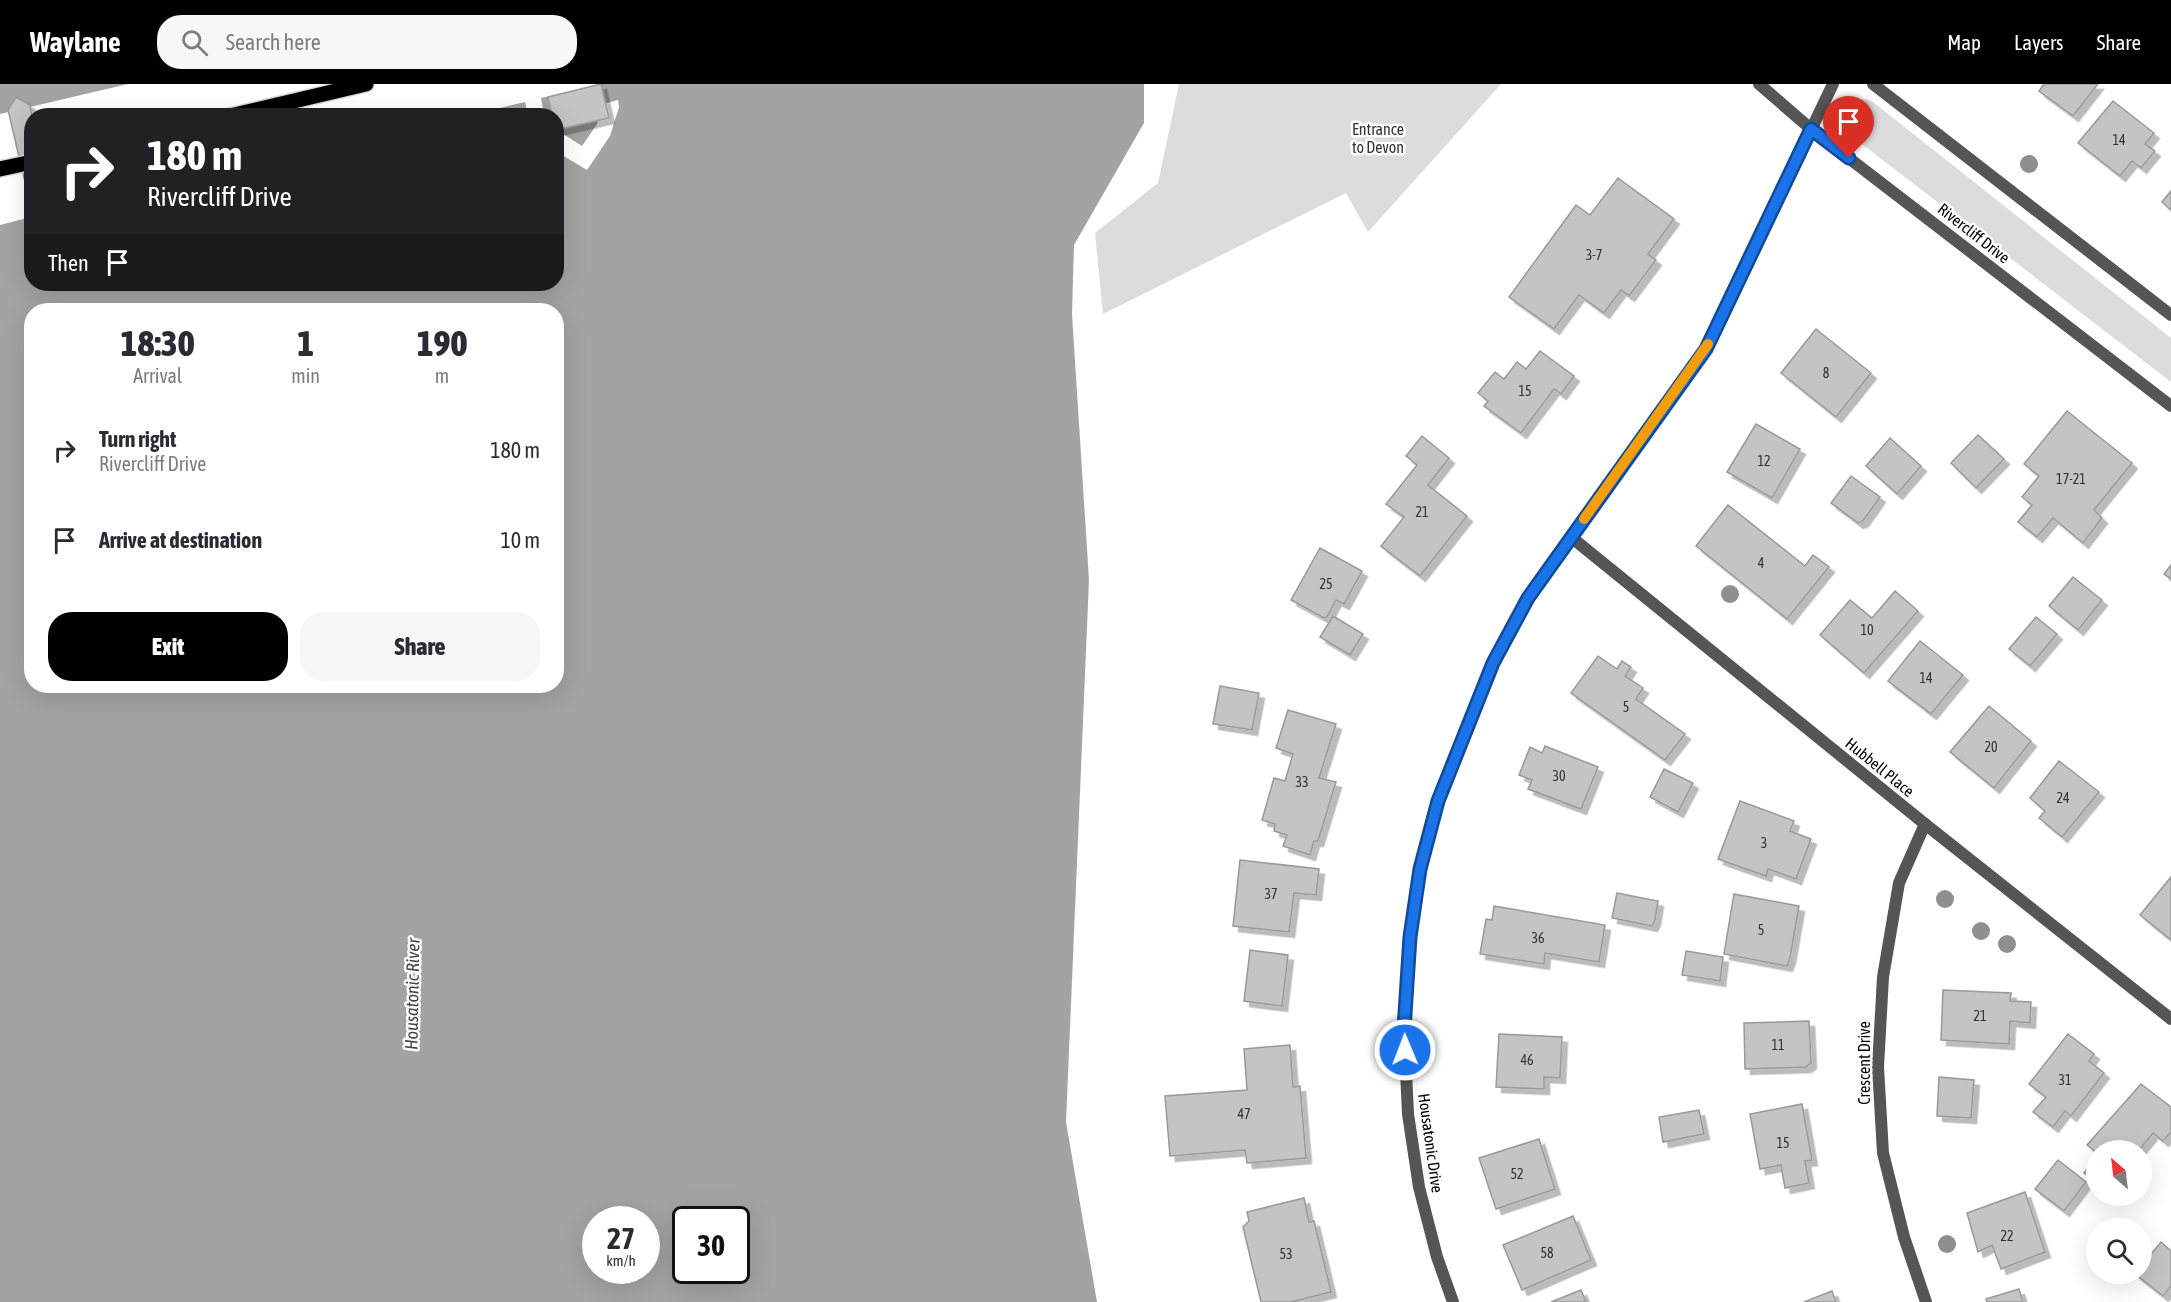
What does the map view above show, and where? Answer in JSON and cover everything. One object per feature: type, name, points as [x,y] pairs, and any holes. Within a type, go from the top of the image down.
[{"type":"main road","points":[[264,108],[366,84]]},
{"type":"main road","points":[[0,169],[24,164]]},
{"type":"street","name":"Rivercliff Drive","points":[[1760,84],[1811,129],[2171,406]]},
{"type":"street","name":"Housatonic Drive","points":[[1453,1302],[1437,1257],[1419,1187],[1408,1114],[1404,1029],[1410,937],[1420,869],[1438,801],[1493,663],[1528,598],[1706,349],[1833,84]]},
{"type":"street","points":[[1873,84],[2171,315]]},
{"type":"street","name":"Hubbell Place","points":[[1571,537],[1925,824],[2171,1019]]},
{"type":"street","name":"Crescent Drive","points":[[1925,824],[1899,883],[1884,977],[1878,1067],[1883,1153],[1904,1237],[1926,1302]]},
{"type":"green space","name":"Entrance to Devon","points":[[1179,84],[1501,84],[1368,232],[1346,193],[1103,314],[1095,233],[1158,183]]},
{"type":"green space","points":[[1866,99],[1873,102],[2171,338],[2171,382],[1845,131],[1841,124],[1846,110],[1852,104]]},
{"type":"water","name":"Housatonic River","points":[[0,84],[1144,84],[1144,123],[1074,245],[1072,314],[1089,580],[1066,1122],[1097,1302],[0,1302]]},
{"type":"pier","points":[[128,84],[602,84],[541,98],[543,108],[526,108],[525,102],[500,108],[26,108]]},
{"type":"pier","points":[[618,100],[619,107],[610,136],[587,170],[564,156],[564,134],[582,146],[597,124],[603,104]]},
{"type":"pier","points":[[24,108],[24,219],[0,225],[0,114]]},
{"type":"building","points":[[601,84],[609,118],[564,128],[564,108],[550,108],[548,97]]},
{"type":"building","points":[[2044,84],[2098,84],[2073,116],[2039,91]]},
{"type":"building","points":[[16,97],[30,105],[31,108],[24,108],[24,178],[8,110]]},
{"type":"building","points":[[2113,101],[2154,133],[2145,144],[2155,151],[2141,168],[2132,161],[2120,176],[2078,143]]},
{"type":"building","points":[[1618,178],[1674,219],[1648,254],[1656,260],[1629,296],[1621,290],[1604,313],[1579,295],[1554,329],[1509,297],[1576,205],[1590,215]]},
{"type":"building","points":[[2171,191],[2171,210],[2162,202]]},
{"type":"building","points":[[1816,329],[1871,373],[1836,417],[1781,373]]},
{"type":"building","points":[[1540,351],[1574,376],[1561,394],[1554,389],[1521,433],[1484,406],[1488,401],[1478,393],[1495,372],[1504,379],[1517,362],[1526,369]]},
{"type":"building","points":[[2067,411],[2132,463],[2094,510],[2102,518],[2083,543],[2053,518],[2037,537],[2018,522],[2032,505],[2022,497],[2039,476],[2024,464]]},
{"type":"building","points":[[1756,424],[1800,449],[1772,498],[1727,472]]},
{"type":"building","points":[[1978,435],[2004,459],[1976,488],[1951,463]]},
{"type":"building","points":[[1422,436],[1449,458],[1428,485],[1467,516],[1420,576],[1381,546],[1404,517],[1386,504],[1417,465],[1406,456]]},
{"type":"building","points":[[1890,438],[1921,466],[1897,494],[1866,466]]},
{"type":"building","points":[[1851,476],[1880,497],[1863,521],[1858,523],[1831,503]]},
{"type":"building","points":[[1728,505],[1805,566],[1813,555],[1829,567],[1787,619],[1696,546]]},
{"type":"building","points":[[1320,548],[1362,571],[1344,604],[1336,600],[1327,617],[1324,618],[1291,600]]},
{"type":"building","points":[[2171,565],[2171,579],[2164,574]]},
{"type":"building","points":[[2073,577],[2102,600],[2078,630],[2049,606]]},
{"type":"building","points":[[1895,591],[1918,611],[1864,673],[1820,635],[1850,600],[1872,618]]},
{"type":"building","points":[[1333,616],[1363,634],[1350,655],[1320,637]]},
{"type":"building","points":[[2036,617],[2057,634],[2030,666],[2009,649]]},
{"type":"building","points":[[1920,641],[1963,675],[1931,714],[1888,681]]},
{"type":"building","points":[[1598,656],[1617,669],[1622,661],[1631,667],[1625,676],[1643,688],[1636,699],[1685,734],[1665,760],[1571,693]]},
{"type":"building","points":[[1220,686],[1259,693],[1252,730],[1213,724]]},
{"type":"building","points":[[1989,706],[2031,741],[1994,788],[1950,752]]},
{"type":"building","points":[[1288,710],[1336,724],[1319,778],[1336,782],[1318,841],[1314,841],[1310,855],[1283,846],[1287,835],[1274,831],[1275,824],[1262,820],[1274,778],[1285,781],[1293,754],[1276,748]]},
{"type":"building","points":[[1545,746],[1598,767],[1581,809],[1528,789],[1532,780],[1519,775],[1530,747],[1542,753]]},
{"type":"building","points":[[2059,761],[2099,792],[2062,837],[2039,818],[2045,811],[2030,798]]},
{"type":"building","points":[[1664,769],[1693,783],[1678,812],[1650,797]]},
{"type":"building","points":[[1740,801],[1794,821],[1790,831],[1811,839],[1796,879],[1768,869],[1766,876],[1718,859]]},
{"type":"building","points":[[1240,860],[1319,869],[1316,895],[1294,893],[1289,932],[1233,926]]},
{"type":"building","points":[[2171,877],[2171,940],[2140,915]]},
{"type":"building","points":[[1617,893],[1658,901],[1652,926],[1612,918]]},
{"type":"building","points":[[1734,894],[1799,906],[1787,966],[1724,954]]},
{"type":"building","points":[[1494,906],[1605,925],[1599,962],[1545,953],[1544,964],[1480,954],[1486,919],[1492,920]]},
{"type":"building","points":[[1250,950],[1288,955],[1282,1006],[1244,1001]]},
{"type":"building","points":[[1686,951],[1723,957],[1720,981],[1682,975]]},
{"type":"building","points":[[1943,990],[2011,993],[2010,1001],[2031,1002],[2030,1023],[2010,1021],[2009,1044],[1941,1040]]},
{"type":"building","points":[[1809,1021],[1811,1063],[1806,1067],[1745,1069],[1744,1023]]},
{"type":"building","points":[[1499,1034],[1562,1037],[1560,1078],[1544,1077],[1544,1089],[1496,1087]]},
{"type":"building","points":[[2068,1034],[2094,1054],[2089,1061],[2104,1073],[2071,1116],[2065,1111],[2053,1127],[2033,1112],[2046,1097],[2029,1084]]},
{"type":"building","points":[[1290,1045],[1293,1087],[1300,1086],[1306,1158],[1247,1163],[1245,1150],[1170,1156],[1165,1096],[1247,1090],[1244,1049]]},
{"type":"building","points":[[1939,1077],[1974,1080],[1971,1118],[1937,1116]]},
{"type":"building","points":[[2141,1084],[2171,1107],[2171,1132],[2163,1141],[2153,1133],[2147,1140],[2091,1140]]},
{"type":"building","points":[[1802,1104],[1812,1160],[1805,1161],[1809,1183],[1785,1188],[1781,1165],[1760,1169],[1750,1114]]},
{"type":"building","points":[[1699,1110],[1704,1134],[1663,1142],[1659,1117]]},
{"type":"building","points":[[1539,1139],[1555,1189],[1496,1209],[1479,1158]]},
{"type":"building","points":[[2058,1160],[2086,1182],[2064,1211],[2035,1189]]},
{"type":"building","points":[[2025,1192],[2045,1252],[2001,1269],[1992,1245],[1978,1252],[1967,1213]]},
{"type":"building","points":[[1304,1198],[1309,1222],[1314,1221],[1331,1292],[1291,1302],[1261,1302],[1243,1227],[1249,1221],[1247,1212]]},
{"type":"building","points":[[1573,1216],[1591,1260],[1522,1290],[1503,1245]]},
{"type":"building","points":[[2161,1242],[2171,1251],[2171,1286],[2163,1296],[2148,1284],[2152,1284],[2152,1253]]},
{"type":"building","points":[[2019,1289],[2023,1302],[1987,1302],[1986,1299]]},
{"type":"building","points":[[1581,1290],[1586,1302],[1551,1302]]},
{"type":"building","points":[[1832,1291],[1836,1302],[1804,1302]]},
{"type":"slow traffic","points":[[1584,519],[1708,344]]},
{"type":"route","points":[[1405,1050],[1404,1029],[1410,937],[1420,869],[1438,801],[1493,663],[1528,598],[1706,349],[1811,129],[1849,158]]}]
